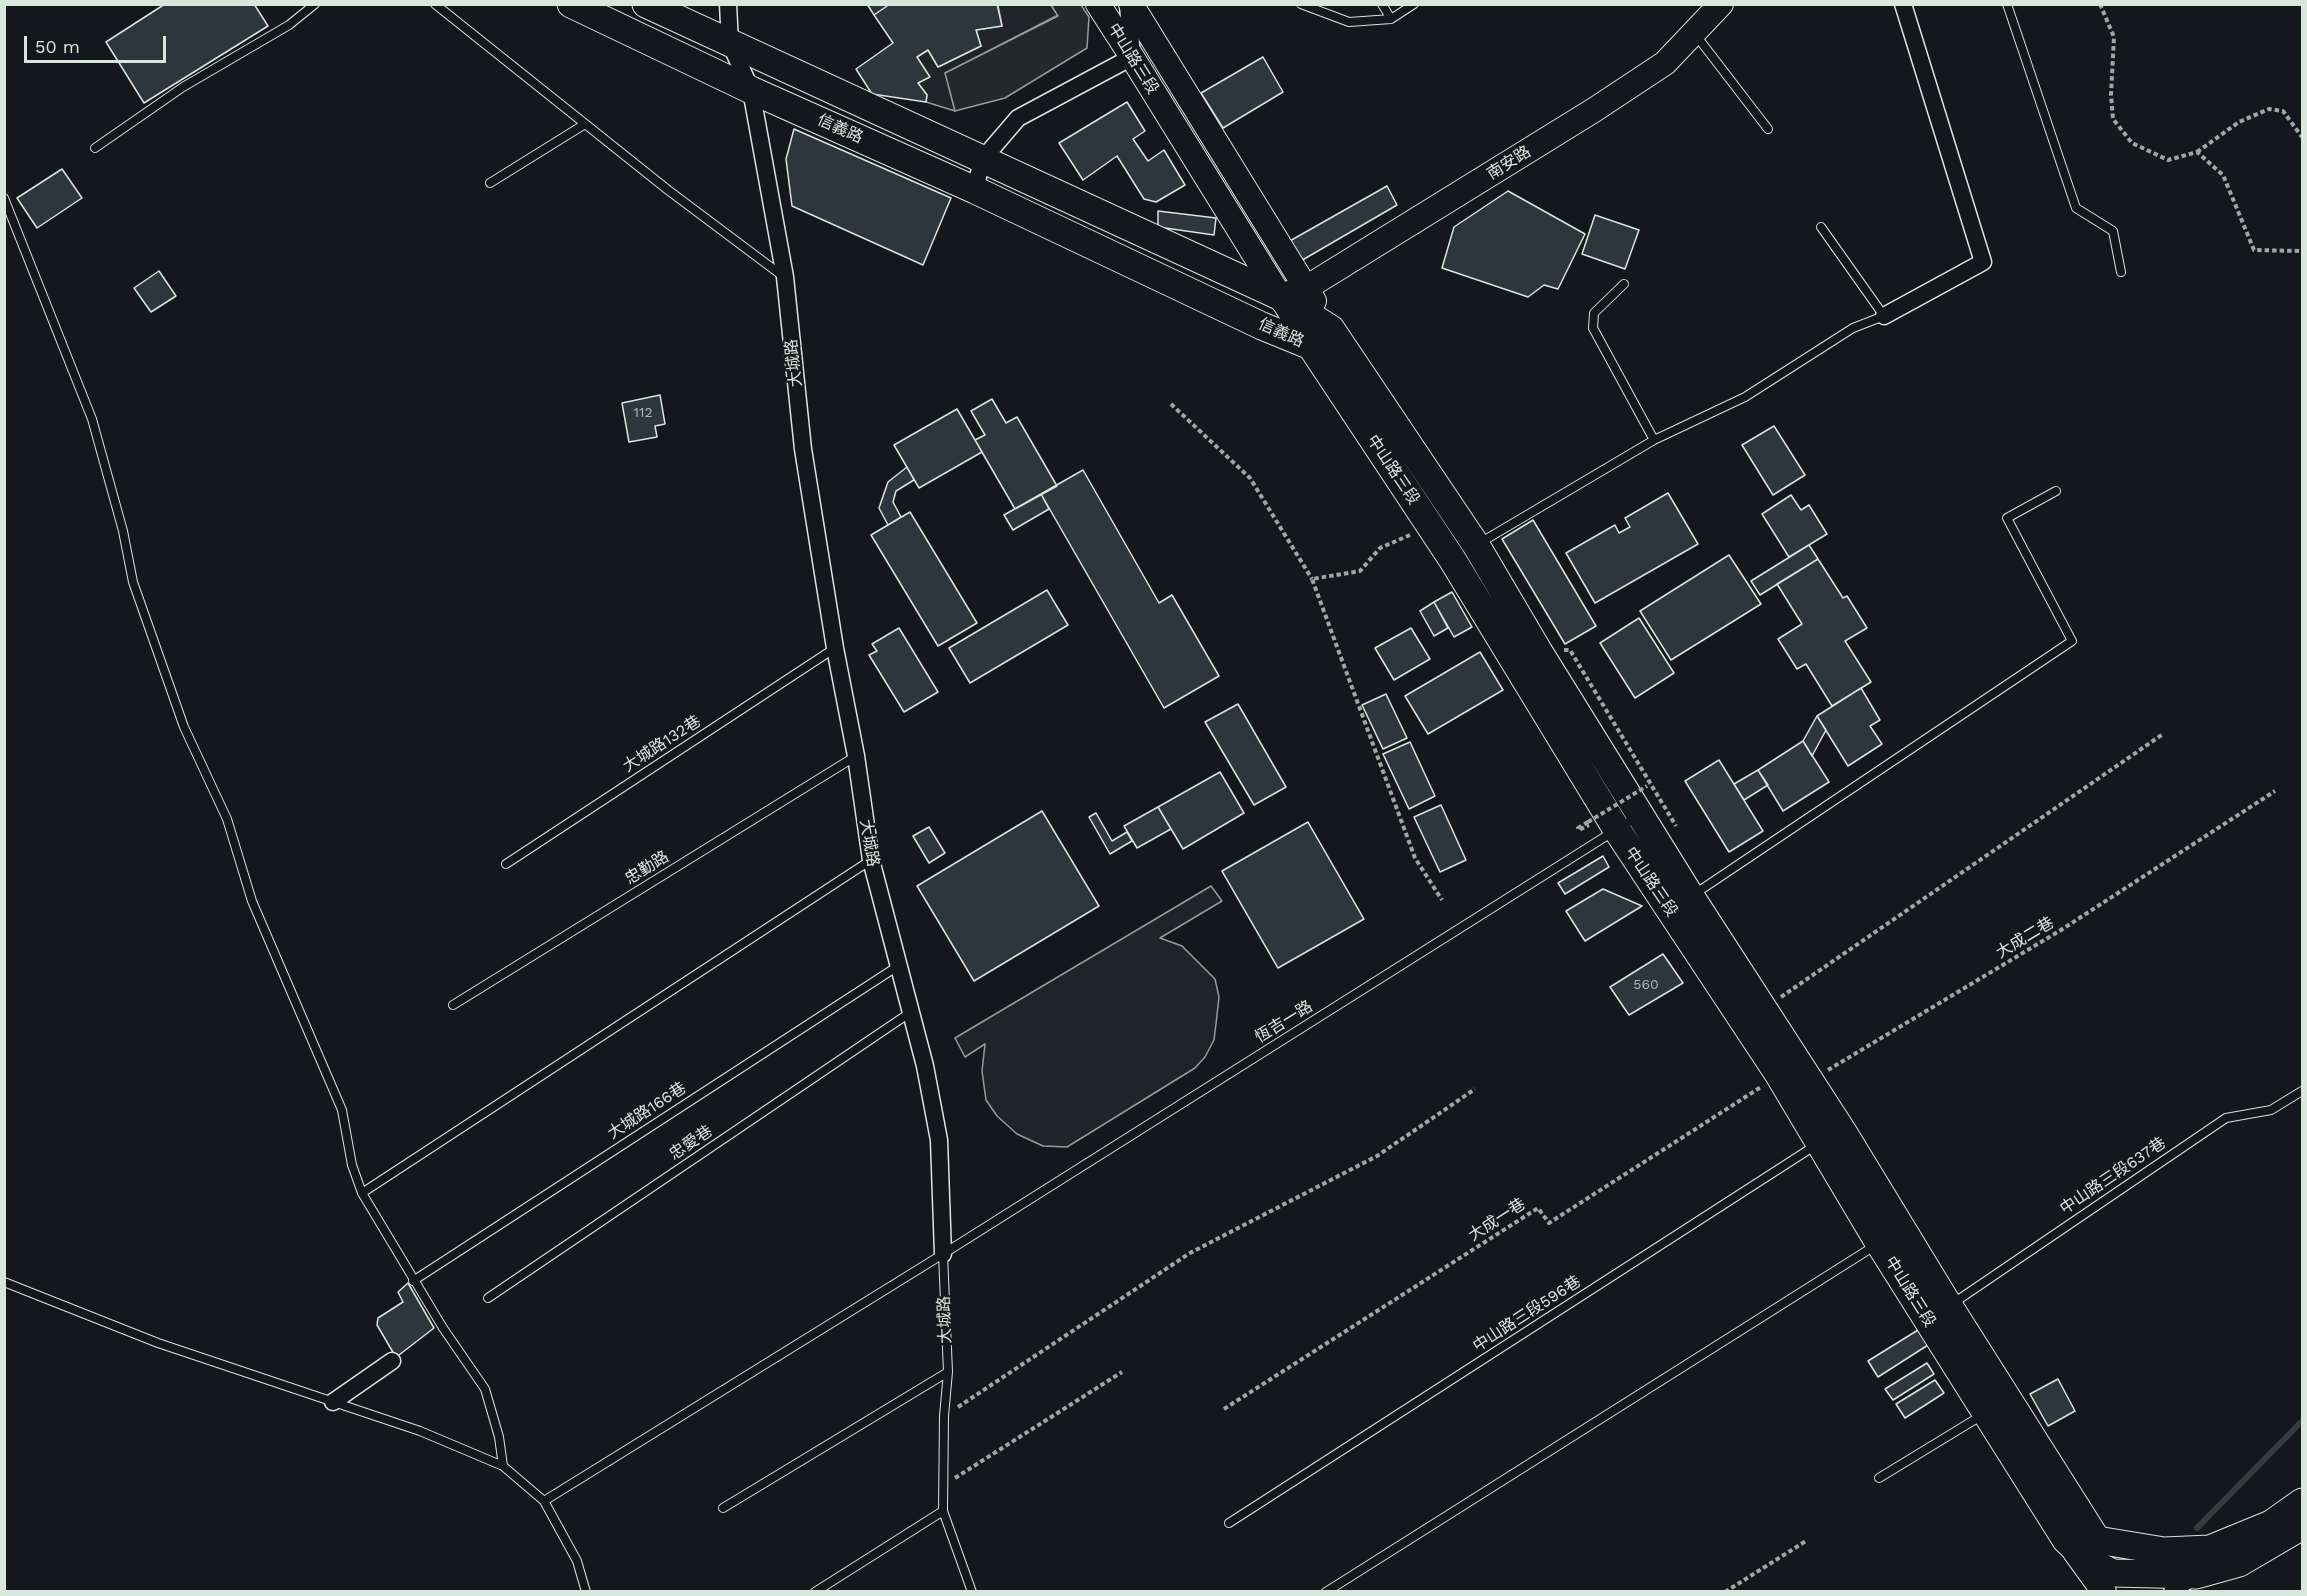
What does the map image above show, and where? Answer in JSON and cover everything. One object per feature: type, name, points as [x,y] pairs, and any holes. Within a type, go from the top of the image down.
[{"type":"main road","name":"信義路","points":[[571,4],[751,90],[975,189],[1262,326],[1321,338]]},
{"type":"main road","name":"信義路","points":[[646,4],[1280,296],[1321,338]]},
{"type":"main road","name":"中山路三段","points":[[1321,338],[1430,526],[1464,552],[1605,826],[1779,1076],[1832,1137],[1949,1306],[2097,1540]]},
{"type":"main road","name":"中山路三段","points":[[1321,338],[1464,552],[1539,652],[1691,897],[1810,1081],[1879,1243],[2066,1540],[2112,1585],[2196,1575],[2239,1563],[2302,1527]]},
{"type":"main road","points":[[2097,1540],[2164,1551],[2210,1549],[2271,1524],[2302,1502]]},
{"type":"street","points":[[728,4],[730,43]]},
{"type":"street","name":"中山路三段","points":[[1098,4],[1280,296]]},
{"type":"street","points":[[975,189],[982,160],[1018,118],[1132,57],[1130,4]]},
{"type":"street","name":"中山路三段","points":[[1130,4],[1306,288],[1321,338]]},
{"type":"street","name":"南安路","points":[[1280,296],[1306,288],[1594,110],[1665,63],[1721,4]]},
{"type":"street","points":[[1884,316],[1983,262],[1903,4]]},
{"type":"street","name":"大城路","points":[[730,43],[751,90],[784,277],[803,450],[835,648],[856,756],[871,860],[925,1066],[939,1140],[943,1254]]},
{"type":"street","points":[[333,1402],[392,1361]]},
{"type":"street","points":[[2097,1540],[2112,1585]]},
{"type":"street","points":[[2172,1592],[2196,1575]]},
{"type":"lane","points":[[96,148],[183,87],[289,25],[315,4]]},
{"type":"lane","points":[[435,4],[668,190],[784,277]]},
{"type":"lane","points":[[1301,4],[1349,22],[1391,19],[1414,4]]},
{"type":"lane","points":[[1382,4],[1391,19]]},
{"type":"lane","points":[[2007,4],[2076,208],[2113,231],[2121,272]]},
{"type":"lane","points":[[1694,33],[1768,129]]},
{"type":"lane","points":[[490,183],[585,124]]},
{"type":"lane","points":[[4,198],[92,419],[123,531],[133,582],[184,727],[227,819],[252,901],[342,1110],[352,1165],[362,1193],[413,1281],[484,1389],[499,1437],[503,1466]]},
{"type":"lane","points":[[1464,552],[1654,440],[1745,398],[1853,328],[1884,316],[1821,227]]},
{"type":"lane","points":[[1624,284],[1594,313],[1593,328],[1654,440]]},
{"type":"lane","points":[[1691,897],[2072,641],[2007,518],[2056,491]]},
{"type":"lane","name":"大城路132巷","points":[[506,864],[835,648]]},
{"type":"lane","name":"忠勤路","points":[[453,1005],[856,756]]},
{"type":"lane","name":"恆吉一路","points":[[544,1502],[943,1254],[1605,826],[1641,814]]},
{"type":"lane","points":[[362,1193],[871,860]]},
{"type":"lane","name":"大城路166巷","points":[[413,1281],[897,966]]},
{"type":"lane","name":"忠愛巷","points":[[488,1298],[911,1012]]},
{"type":"lane","name":"中山路三段637巷","points":[[1949,1306],[2226,1118],[2271,1110],[2302,1091]]},
{"type":"lane","name":"中山路三段596巷","points":[[1229,1523],[1832,1137]]},
{"type":"lane","points":[[1326,1592],[1879,1243]]},
{"type":"lane","name":"大城路","points":[[943,1254],[948,1372],[944,1416],[943,1511],[972,1592]]},
{"type":"lane","points":[[4,1282],[158,1343],[420,1431],[503,1466],[544,1502],[578,1561],[586,1592]]},
{"type":"lane","points":[[723,1508],[948,1372]]},
{"type":"lane","points":[[1879,1478],[1986,1413]]},
{"type":"lane","points":[[815,1592],[943,1511]]},
{"type":"path","points":[[2100,4],[2114,37],[2111,95],[2113,119],[2132,143],[2168,160],[2197,152],[2240,122],[2269,109],[2283,111],[2302,137]]},
{"type":"path","points":[[2197,152],[2223,175],[2254,250],[2302,251]]},
{"type":"path","points":[[1171,405],[1250,478],[1312,579],[1414,858],[1442,900]]},
{"type":"path","points":[[1312,579],[1360,571],[1380,548],[1430,526]]},
{"type":"path","points":[[1764,1009],[2163,734]]},
{"type":"path","points":[[1605,826],[1579,830],[1578,828],[1647,786]]},
{"type":"path","name":"大成二巷","points":[[1810,1081],[2061,930],[2275,791]]},
{"type":"path","name":"大成一巷","points":[[1224,1409],[1538,1208],[1550,1222],[1779,1076]]},
{"type":"path","points":[[944,1416],[1190,1253],[1377,1156],[1475,1089]]},
{"type":"path","points":[[943,1485],[1122,1372]]},
{"type":"path","points":[[1725,1592],[1806,1540]]},
{"type":"shaded area","points":[[998,5],[1051,5],[1058,15],[946,73],[955,111],[926,102],[927,95],[918,83],[928,77],[917,57],[928,50],[938,67],[981,46],[976,30],[1002,26]]},
{"type":"shaded area","points":[[1051,5],[1081,5],[1089,17],[1087,48],[1005,98],[955,111],[945,73],[1058,16]]},
{"type":"shaded area","points":[[1211,886],[1222,901],[1160,938],[1182,946],[1215,979],[1219,997],[1214,1040],[1205,1057],[1195,1068],[1067,1147],[1043,1146],[1017,1134],[997,1116],[986,1100],[982,1071],[985,1044],[965,1057],[955,1038]]},
{"type":"building","points":[[165,4],[254,4],[268,26],[144,103],[106,42]]},
{"type":"building","points":[[867,4],[890,4],[874,15]]},
{"type":"building","points":[[890,4],[997,4],[1002,26],[976,30],[981,46],[938,67],[928,50],[917,57],[930,77],[918,83],[927,95],[926,102],[872,94],[856,69],[893,43],[874,15]]},
{"type":"building","points":[[1263,57],[1283,92],[1223,128],[1201,93]]},
{"type":"building","points":[[1127,102],[1145,131],[1133,139],[1148,161],[1164,150],[1185,185],[1156,202],[1144,199],[1117,156],[1083,180],[1059,143]]},
{"type":"building","points":[[794,129],[951,198],[923,265],[792,206],[786,159]]},
{"type":"building","points":[[62,169],[82,198],[37,228],[17,198]]},
{"type":"building","points":[[1387,186],[1397,205],[1299,262],[1288,242]]},
{"type":"building","points":[[1508,191],[1585,234],[1558,289],[1544,285],[1528,297],[1442,268],[1454,227]]},
{"type":"building","points":[[1158,211],[1216,218],[1214,235],[1158,227]]},
{"type":"building","points":[[1595,215],[1639,230],[1625,269],[1582,254]]},
{"type":"building","points":[[159,271],[176,296],[151,312],[134,288]]},
{"type":"building","points":[[660,395],[665,424],[655,426],[657,437],[629,442],[622,403]]},
{"type":"building","points":[[992,399],[1006,423],[1017,417],[1057,486],[1015,509],[975,440],[985,435],[971,411]]},
{"type":"building","points":[[957,409],[982,452],[919,488],[894,445]]},
{"type":"building","points":[[1774,426],[1805,475],[1773,495],[1742,445]]},
{"type":"building","points":[[907,467],[914,480],[896,491],[893,502],[901,517],[888,525],[879,508],[888,482]]},
{"type":"building","points":[[1083,470],[1159,603],[1172,595],[1219,676],[1164,708],[1041,494]]},
{"type":"building","points":[[1668,493],[1698,544],[1595,603],[1566,553],[1615,525],[1619,533],[1630,527],[1625,518]]},
{"type":"building","points":[[1041,494],[1049,509],[1013,530],[1004,515]]},
{"type":"building","points":[[1791,495],[1801,510],[1809,505],[1827,534],[1789,557],[1762,514]]},
{"type":"building","points":[[910,512],[977,623],[938,646],[871,535]]},
{"type":"building","points":[[1533,520],[1596,626],[1565,644],[1502,539]]},
{"type":"building","points":[[1809,545],[1818,559],[1760,595],[1751,581]]},
{"type":"building","points":[[1729,555],[1761,604],[1671,660],[1640,611]]},
{"type":"building","points":[[1818,559],[1843,598],[1847,596],[1867,628],[1845,641],[1871,682],[1832,706],[1806,664],[1797,669],[1778,639],[1802,624],[1777,584]]},
{"type":"building","points":[[1047,590],[1068,625],[970,683],[949,648]]},
{"type":"building","points":[[1452,592],[1472,627],[1454,637],[1434,602]]},
{"type":"building","points":[[1434,602],[1448,628],[1434,636],[1420,611]]},
{"type":"building","points":[[1639,618],[1674,673],[1635,698],[1600,643]]},
{"type":"building","points":[[899,628],[938,692],[904,712],[869,655],[877,651],[872,644]]},
{"type":"building","points":[[1411,628],[1430,659],[1394,680],[1375,648]]},
{"type":"building","points":[[1480,652],[1503,690],[1428,734],[1405,696]]},
{"type":"building","points":[[1861,688],[1880,720],[1870,726],[1882,744],[1848,766],[1817,716]]},
{"type":"building","points":[[1386,694],[1407,738],[1383,749],[1362,705]]},
{"type":"building","points":[[1238,704],[1286,787],[1254,805],[1205,722]]},
{"type":"building","points":[[1817,716],[1826,730],[1812,756],[1803,741]]},
{"type":"building","points":[[1803,741],[1829,782],[1783,811],[1758,770]]},
{"type":"building","points":[[1410,742],[1435,796],[1409,809],[1383,754]]},
{"type":"building","points":[[1719,760],[1763,831],[1729,852],[1685,781]]},
{"type":"building","points":[[1758,770],[1768,785],[1744,800],[1734,784]]},
{"type":"building","points":[[1220,772],[1244,813],[1183,849],[1158,807]]},
{"type":"building","points":[[1441,805],[1466,860],[1440,872],[1414,817]]},
{"type":"building","points":[[1158,807],[1171,829],[1137,848],[1124,826]]},
{"type":"building","points":[[1042,811],[1099,906],[974,981],[917,886]]},
{"type":"building","points":[[1096,813],[1112,841],[1127,832],[1132,841],[1110,854],[1089,817]]},
{"type":"building","points":[[1308,822],[1364,919],[1278,968],[1222,871]]},
{"type":"building","points":[[929,827],[945,853],[929,863],[913,836]]},
{"type":"building","points":[[1603,856],[1609,867],[1565,894],[1558,883]]},
{"type":"building","points":[[1603,889],[1642,906],[1585,941],[1566,911]]},
{"type":"building","points":[[1663,954],[1683,983],[1629,1015],[1610,987]]},
{"type":"building","points":[[408,1283],[434,1328],[399,1355],[394,1354],[377,1325],[378,1318],[403,1302],[398,1292]]},
{"type":"building","points":[[1918,1330],[1928,1345],[1878,1377],[1868,1361]]},
{"type":"building","points":[[1927,1363],[1934,1374],[1893,1400],[1885,1389]]},
{"type":"building","points":[[2058,1379],[2075,1411],[2048,1426],[2030,1394]]},
{"type":"building","points":[[1935,1380],[1944,1393],[1905,1418],[1896,1404]]},
{"type":"waterway","points":[[2197,1528],[2302,1421]]}]
